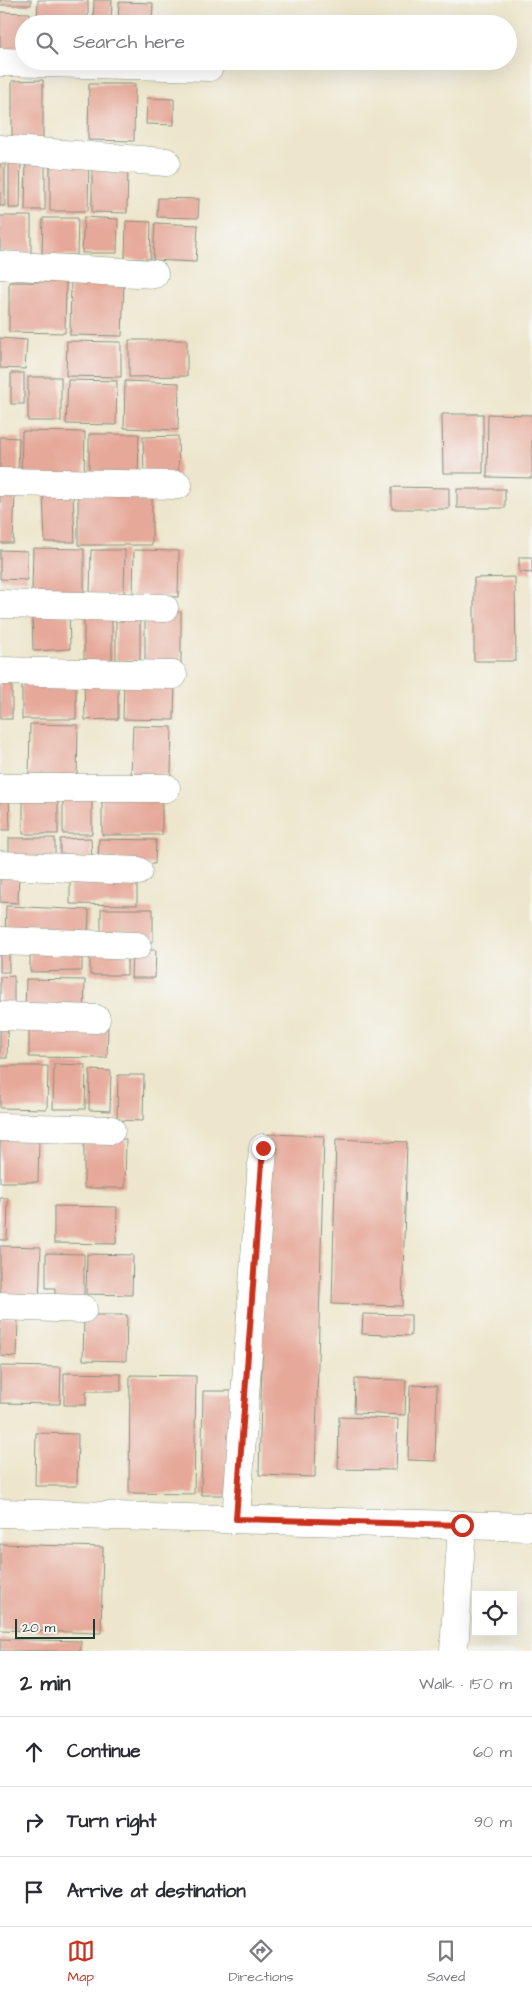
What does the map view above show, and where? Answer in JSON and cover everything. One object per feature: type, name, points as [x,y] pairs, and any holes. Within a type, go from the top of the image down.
[{"type":"street","points":[[0,62],[15,62]]},
{"type":"street","points":[[0,148],[166,162]]},
{"type":"street","points":[[0,265],[154,274]]},
{"type":"street","points":[[0,482],[178,485]]},
{"type":"street","points":[[0,604],[164,608]]},
{"type":"street","points":[[0,671],[173,675]]},
{"type":"street","points":[[0,788],[166,788]]},
{"type":"street","points":[[0,865],[138,871]]},
{"type":"street","points":[[0,941],[137,946]]},
{"type":"street","points":[[0,1016],[96,1019]]},
{"type":"street","points":[[0,1127],[111,1130]]},
{"type":"street","points":[[236,1519],[263,1148]]},
{"type":"street","points":[[0,1306],[83,1309]]},
{"type":"street","points":[[0,1513],[532,1527]]},
{"type":"street","points":[[454,1651],[462,1525]]},
{"type":"building","points":[[0,0],[31,0],[31,5],[0,5]]},
{"type":"building","points":[[38,0],[88,0],[88,15],[37,15]]},
{"type":"building","points":[[94,0],[112,0],[111,15],[93,15]]},
{"type":"building","points":[[119,2],[153,3],[152,15],[118,15]]},
{"type":"building","points":[[0,12],[30,13],[30,15],[15,15],[15,53],[0,53]]},
{"type":"building","points":[[43,80],[43,141],[12,141],[12,81]]},
{"type":"building","points":[[89,84],[135,84],[134,141],[88,140]]},
{"type":"building","points":[[147,98],[174,99],[174,125],[146,124]]},
{"type":"building","points":[[0,156],[5,156],[5,206],[0,206]]},
{"type":"building","points":[[9,156],[21,156],[20,208],[9,208]]},
{"type":"building","points":[[26,156],[45,156],[45,210],[25,210]]},
{"type":"building","points":[[50,158],[89,158],[88,211],[50,211]]},
{"type":"building","points":[[92,168],[128,168],[127,213],[92,212]]},
{"type":"building","points":[[158,198],[199,199],[198,218],[157,217]]},
{"type":"building","points":[[0,216],[31,216],[31,253],[0,252]]},
{"type":"building","points":[[84,217],[118,219],[117,253],[82,253]]},
{"type":"building","points":[[43,218],[78,218],[77,255],[42,255]]},
{"type":"building","points":[[126,221],[151,222],[150,259],[125,259]]},
{"type":"building","points":[[155,223],[198,225],[196,262],[153,260]]},
{"type":"building","points":[[71,281],[124,282],[122,336],[70,335]]},
{"type":"building","points":[[9,282],[66,282],[65,333],[9,332]]},
{"type":"building","points":[[0,338],[27,340],[25,369],[0,368]]},
{"type":"building","points":[[129,340],[187,340],[187,376],[129,377]]},
{"type":"building","points":[[67,341],[121,342],[121,377],[66,376]]},
{"type":"building","points":[[11,373],[24,373],[24,404],[11,404]]},
{"type":"building","points":[[28,377],[61,377],[61,421],[28,421]]},
{"type":"building","points":[[68,380],[117,381],[116,425],[66,424]]},
{"type":"building","points":[[125,381],[179,383],[178,430],[124,428]]},
{"type":"building","points":[[442,414],[483,414],[483,473],[443,473]]},
{"type":"building","points":[[488,414],[532,415],[532,478],[487,477]]},
{"type":"building","points":[[22,431],[85,432],[84,480],[21,478]]},
{"type":"building","points":[[89,434],[139,434],[138,479],[89,478]]},
{"type":"building","points":[[178,436],[179,478],[144,478],[143,437]]},
{"type":"building","points":[[0,437],[19,438],[18,476],[0,475]]},
{"type":"building","points":[[392,487],[449,488],[449,509],[392,509]]},
{"type":"building","points":[[457,489],[505,489],[505,508],[457,508]]},
{"type":"building","points":[[73,492],[75,542],[45,542],[43,493]]},
{"type":"building","points":[[152,492],[152,545],[78,545],[78,493]]},
{"type":"building","points":[[0,493],[15,493],[13,543],[0,543]]},
{"type":"building","points":[[33,548],[84,549],[84,593],[32,592]]},
{"type":"building","points":[[0,550],[27,551],[27,580],[0,579]]},
{"type":"building","points":[[91,550],[125,550],[124,595],[90,595]]},
{"type":"building","points":[[134,550],[179,551],[178,597],[133,596]]},
{"type":"building","points":[[519,557],[532,557],[532,573],[519,572]]},
{"type":"building","points":[[515,577],[516,661],[474,661],[474,578]]},
{"type":"building","points":[[69,609],[70,649],[33,651],[32,611]]},
{"type":"building","points":[[84,611],[112,611],[112,664],[84,664]]},
{"type":"building","points":[[116,611],[140,611],[140,660],[116,660]]},
{"type":"building","points":[[145,612],[181,612],[181,666],[145,667]]},
{"type":"building","points":[[0,678],[12,678],[12,719],[0,719]]},
{"type":"building","points":[[22,678],[76,678],[76,719],[22,719]]},
{"type":"building","points":[[84,678],[118,678],[118,719],[85,720]]},
{"type":"building","points":[[124,679],[175,680],[174,720],[123,719]]},
{"type":"building","points":[[30,724],[78,725],[77,778],[29,777]]},
{"type":"building","points":[[133,726],[172,727],[171,775],[131,774]]},
{"type":"building","points":[[0,792],[9,792],[10,830],[0,830]]},
{"type":"building","points":[[23,794],[58,794],[58,834],[23,834]]},
{"type":"building","points":[[63,795],[92,795],[92,834],[63,834]]},
{"type":"building","points":[[162,795],[162,835],[102,835],[102,796]]},
{"type":"building","points":[[9,838],[55,838],[55,863],[9,863]]},
{"type":"building","points":[[91,838],[92,862],[60,862],[60,839]]},
{"type":"building","points":[[99,839],[156,840],[155,864],[98,863]]},
{"type":"building","points":[[0,871],[19,872],[18,903],[0,902]]},
{"type":"building","points":[[70,875],[137,876],[137,905],[70,904]]},
{"type":"building","points":[[6,906],[89,910],[88,940],[5,936]]},
{"type":"building","points":[[101,909],[153,909],[153,942],[101,941]]},
{"type":"building","points":[[82,948],[82,971],[30,972],[30,949]]},
{"type":"building","points":[[0,949],[9,949],[9,972],[0,972]]},
{"type":"building","points":[[132,950],[156,950],[155,978],[131,978]]},
{"type":"building","points":[[90,951],[127,951],[127,975],[90,975]]},
{"type":"building","points":[[14,976],[14,1010],[0,1010],[0,977]]},
{"type":"building","points":[[26,979],[85,980],[84,1012],[25,1012]]},
{"type":"building","points":[[0,1021],[8,1021],[7,1058],[0,1058]]},
{"type":"building","points":[[29,1026],[108,1026],[107,1058],[29,1057]]},
{"type":"building","points":[[54,1064],[86,1065],[85,1109],[53,1109]]},
{"type":"building","points":[[0,1066],[48,1066],[47,1109],[0,1108]]},
{"type":"building","points":[[90,1070],[111,1071],[110,1111],[89,1110]]},
{"type":"building","points":[[118,1075],[144,1075],[143,1121],[117,1120]]},
{"type":"building","points":[[268,1134],[324,1136],[315,1477],[259,1475]]},
{"type":"building","points":[[84,1138],[126,1139],[125,1188],[84,1188]]},
{"type":"building","points":[[0,1139],[39,1140],[38,1182],[0,1182]]},
{"type":"building","points":[[336,1139],[407,1142],[402,1306],[332,1304]]},
{"type":"building","points":[[0,1198],[8,1198],[7,1240],[0,1240]]},
{"type":"building","points":[[54,1206],[117,1207],[116,1244],[54,1243]]},
{"type":"building","points":[[0,1246],[41,1247],[39,1304],[0,1303]]},
{"type":"building","points":[[46,1253],[84,1254],[84,1300],[55,1300],[55,1288],[46,1288]]},
{"type":"building","points":[[87,1254],[133,1255],[132,1295],[86,1294]]},
{"type":"building","points":[[363,1314],[411,1315],[411,1336],[362,1334]]},
{"type":"building","points":[[84,1315],[127,1315],[126,1361],[83,1360]]},
{"type":"building","points":[[0,1318],[18,1318],[17,1357],[0,1356]]},
{"type":"building","points":[[0,1366],[61,1367],[60,1404],[0,1403]]},
{"type":"building","points":[[64,1373],[121,1374],[121,1391],[86,1391],[86,1405],[64,1405]]},
{"type":"building","points":[[130,1375],[196,1376],[194,1494],[129,1493]]},
{"type":"building","points":[[355,1379],[406,1380],[405,1415],[354,1413]]},
{"type":"building","points":[[410,1385],[437,1386],[435,1461],[408,1460]]},
{"type":"building","points":[[203,1391],[235,1391],[234,1495],[201,1495]]},
{"type":"building","points":[[339,1417],[398,1419],[396,1470],[338,1469]]},
{"type":"building","points":[[36,1433],[78,1434],[77,1486],[35,1486]]},
{"type":"building","points":[[0,1544],[103,1547],[101,1633],[0,1630]]},
{"type":"building","points":[[0,1639],[81,1641],[81,1651],[0,1651]]},
{"type":"route","points":[[263,1148],[236,1519],[462,1525]]}]
